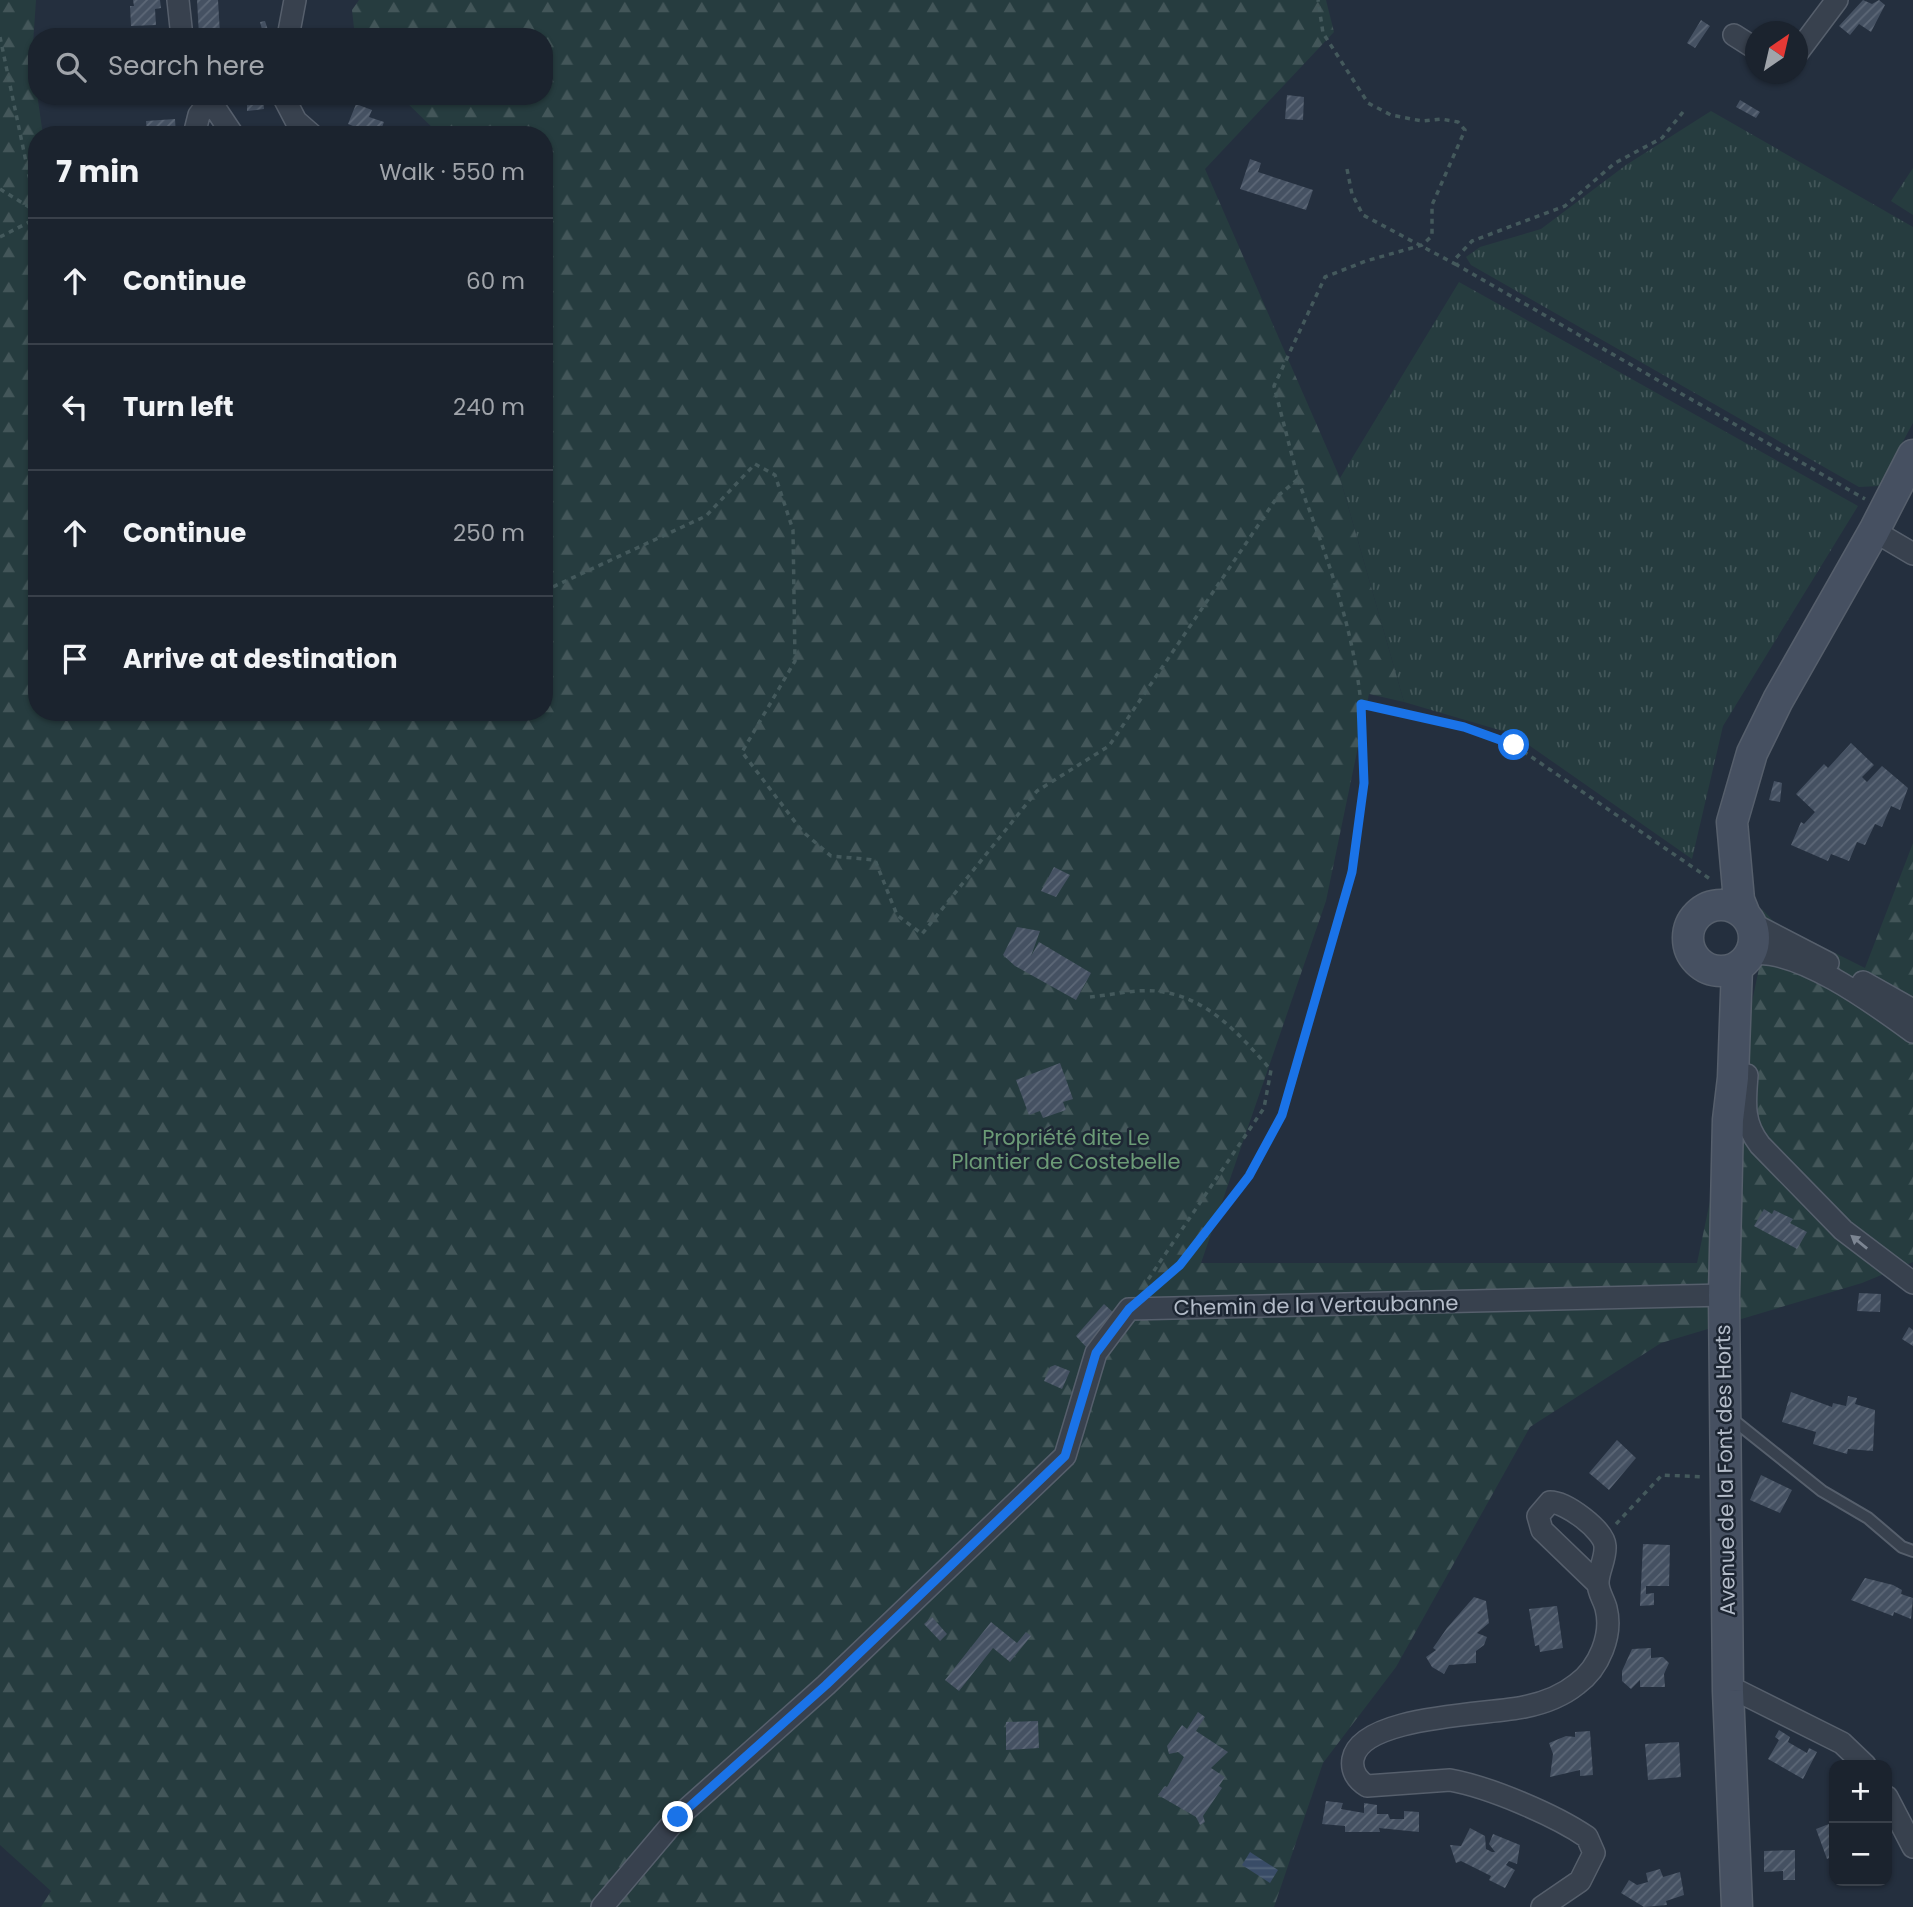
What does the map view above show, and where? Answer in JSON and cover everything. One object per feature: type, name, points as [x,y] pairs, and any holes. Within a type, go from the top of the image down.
[{"type":"main road","points":[[1734,848],[1717,897],[1695,916],[1690,924],[1688,943],[1696,961],[1715,971],[1744,961],[1754,942],[1739,900],[1732,822],[1738,792],[1757,741],[1880,520],[1913,455]]},
{"type":"main road","points":[[1717,897],[1748,919]]},
{"type":"main road","name":"Avenue de la Font des Horts","points":[[1696,961],[1732,1034]]},
{"type":"main road","name":"Avenue de la Font des Horts","points":[[1737,1907],[1728,1691],[1724,1295],[1732,1034],[1744,961]]},
{"type":"street","points":[[178,0],[181,28]]},
{"type":"street","points":[[290,28],[295,0]]},
{"type":"street","points":[[1808,38],[1837,0]]},
{"type":"street","points":[[1734,35],[1745,42]]},
{"type":"street","points":[[196,126],[204,105]]},
{"type":"street","points":[[212,105],[227,126]]},
{"type":"street","points":[[288,105],[302,126]]},
{"type":"street","points":[[1880,520],[1913,554]]},
{"type":"street","points":[[1748,919],[1913,1010]]},
{"type":"street","points":[[1913,1032],[1865,997],[1821,972],[1767,955],[1744,961],[1748,1051],[1745,1111],[1748,1129],[1843,1230],[1913,1283]]},
{"type":"street","name":"Chemin de la Vertaubanne","points":[[1129,1309],[1724,1295]]},
{"type":"street","points":[[602,1907],[678,1817],[826,1685],[1065,1456],[1096,1353],[1129,1309]]},
{"type":"street","points":[[1542,1907],[1586,1875],[1594,1853],[1587,1837],[1508,1799],[1463,1782],[1450,1780],[1367,1786],[1356,1776],[1353,1760],[1360,1743],[1377,1733],[1450,1715],[1521,1708],[1549,1701],[1578,1684],[1598,1660],[1608,1629],[1607,1610],[1598,1584],[1542,1530],[1538,1516],[1545,1506],[1558,1502],[1578,1514],[1602,1538],[1605,1544],[1598,1584]]},
{"type":"street","points":[[1728,1691],[1740,1692],[1842,1743],[1860,1760]]},
{"type":"street","points":[[1892,1807],[1913,1847]]},
{"type":"lane","points":[[1726,1422],[1737,1423],[1822,1491],[1868,1518],[1902,1546],[1913,1551]]},
{"type":"path","points":[[1129,1309],[1180,1265],[1249,1176],[1282,1115],[1352,872],[1364,783],[1361,704],[1342,597],[1298,480],[1274,386],[1325,277],[1366,261],[1422,245],[1432,236],[1432,205],[1465,130],[1458,122],[1402,117],[1368,103],[1323,33],[1318,0]]},
{"type":"path","points":[[0,37],[28,171]]},
{"type":"path","points":[[1457,265],[1456,258],[1472,241],[1565,206],[1615,163],[1662,138],[1683,112]]},
{"type":"path","points":[[1347,169],[1352,194],[1363,215],[1422,245],[1748,430],[1860,497],[1880,520]]},
{"type":"path","points":[[0,189],[28,206]]},
{"type":"path","points":[[0,237],[28,223]]},
{"type":"path","points":[[553,587],[706,516],[755,464],[775,475],[793,530],[795,662],[742,752],[802,831],[831,856],[875,860],[897,915],[922,934],[1038,791],[1110,746],[1279,496],[1298,480]]},
{"type":"path","points":[[1361,704],[1464,727],[1514,745],[1717,897]]},
{"type":"path","points":[[1090,997],[1156,991],[1204,1004],[1240,1036],[1271,1070],[1264,1108],[1179,1230],[1129,1309]]},
{"type":"path","points":[[1602,1538],[1662,1475],[1725,1479]]},
{"type":"green space","name":"Propriété dite Le Plantier de Costebelle","points":[[0,0],[36,0],[34,28],[28,28],[28,105],[39,105],[42,126],[28,126],[28,721],[553,721],[553,126],[431,126],[409,105],[553,105],[553,28],[354,28],[352,10],[359,0],[1326,0],[1334,32],[1205,169],[1340,478],[1404,702],[1369,694],[1326,901],[1201,1263],[1697,1263],[1761,959],[1762,909],[1775,923],[1865,968],[1913,843],[1913,1262],[1862,1283],[1661,1343],[1530,1427],[1396,1667],[1323,1763],[1274,1907],[41,1907],[51,1891],[0,1845]]},
{"type":"green space","points":[[1711,111],[1913,227],[1913,423],[1879,486],[1859,487],[1471,265],[1466,257],[1480,247],[1541,229],[1626,165]]},
{"type":"green space","points":[[1913,168],[1913,215],[1891,201]]},
{"type":"green space","points":[[1459,282],[1858,506],[1723,726],[1692,859],[1513,734],[1404,702],[1340,478]]},
{"type":"water","points":[[1250,1852],[1278,1870],[1270,1883],[1242,1865]]},
{"type":"building","points":[[133,0],[160,0],[161,8],[155,9],[156,25],[131,26],[130,6],[134,6]]},
{"type":"building","points":[[197,0],[218,0],[220,28],[199,28]]},
{"type":"building","points":[[1863,0],[1872,4],[1879,0],[1885,5],[1871,32],[1859,24],[1850,35],[1839,26]]},
{"type":"building","points":[[1701,20],[1710,26],[1695,48],[1687,43]]},
{"type":"building","points":[[265,21],[267,28],[262,28],[260,22]]},
{"type":"building","points":[[1287,95],[1304,97],[1303,120],[1285,119]]},
{"type":"building","points":[[1740,100],[1760,112],[1756,118],[1736,107]]},
{"type":"building","points":[[247,105],[264,105],[264,109],[247,111]]},
{"type":"building","points":[[356,105],[372,110],[369,117],[384,122],[382,126],[348,124]]},
{"type":"building","points":[[175,119],[175,126],[146,126],[146,121]]},
{"type":"building","points":[[1250,159],[1261,163],[1258,172],[1313,190],[1306,210],[1240,189]]},
{"type":"building","points":[[1851,743],[1874,765],[1862,777],[1867,782],[1882,766],[1908,788],[1900,810],[1891,806],[1882,827],[1875,824],[1865,845],[1857,842],[1849,861],[1831,854],[1828,861],[1791,845],[1801,822],[1804,824],[1815,812],[1796,794],[1824,764],[1828,768]]},
{"type":"building","points":[[1774,781],[1782,783],[1780,802],[1769,800]]},
{"type":"building","points":[[1054,867],[1070,875],[1056,897],[1041,891]]},
{"type":"building","points":[[1017,927],[1040,931],[1031,956],[1039,942],[1091,973],[1076,1000],[1015,966],[1003,955]]},
{"type":"building","points":[[1060,1063],[1073,1099],[1063,1102],[1066,1110],[1043,1118],[1040,1111],[1029,1115],[1016,1080]]},
{"type":"building","points":[[1764,1209],[1772,1214],[1774,1210],[1793,1219],[1790,1223],[1807,1232],[1797,1249],[1754,1226]]},
{"type":"building","points":[[1859,1293],[1881,1294],[1880,1312],[1857,1311]]},
{"type":"building","points":[[1104,1304],[1115,1314],[1087,1348],[1076,1336]]},
{"type":"building","points":[[1909,1327],[1913,1330],[1913,1346],[1902,1339]]},
{"type":"building","points":[[1055,1365],[1070,1371],[1062,1389],[1044,1381],[1050,1367]]},
{"type":"building","points":[[1791,1392],[1832,1407],[1833,1403],[1846,1406],[1848,1396],[1857,1398],[1855,1404],[1875,1410],[1873,1451],[1848,1449],[1847,1454],[1813,1444],[1816,1432],[1782,1422]]},
{"type":"building","points":[[1617,1440],[1636,1458],[1609,1490],[1589,1473]]},
{"type":"building","points":[[1761,1475],[1792,1490],[1780,1513],[1750,1500]]},
{"type":"building","points":[[1643,1544],[1670,1545],[1669,1586],[1646,1586],[1646,1594],[1654,1593],[1654,1605],[1640,1606]]},
{"type":"building","points":[[1865,1578],[1893,1585],[1902,1590],[1901,1594],[1913,1598],[1911,1619],[1894,1612],[1893,1616],[1851,1600]]},
{"type":"building","points":[[1474,1597],[1486,1601],[1489,1623],[1477,1633],[1487,1637],[1484,1645],[1476,1651],[1476,1663],[1449,1665],[1444,1674],[1432,1667],[1426,1657],[1436,1650],[1433,1648],[1447,1628]]},
{"type":"building","points":[[1557,1606],[1563,1648],[1540,1652],[1539,1645],[1535,1646],[1529,1609]]},
{"type":"building","points":[[932,1617],[947,1634],[940,1641],[924,1624]]},
{"type":"building","points":[[991,1622],[1017,1643],[1026,1632],[1031,1636],[1010,1662],[993,1648],[959,1691],[945,1680]]},
{"type":"building","points":[[1651,1648],[1651,1658],[1663,1657],[1669,1663],[1664,1674],[1665,1687],[1640,1687],[1640,1680],[1631,1689],[1622,1681],[1622,1671],[1632,1649]]},
{"type":"building","points":[[1198,1712],[1205,1717],[1196,1731],[1228,1752],[1211,1768],[1225,1777],[1219,1786],[1222,1788],[1203,1816],[1205,1822],[1200,1825],[1196,1817],[1158,1795],[1167,1787],[1184,1757],[1178,1752],[1169,1754],[1167,1746],[1182,1725],[1187,1729]]},
{"type":"building","points":[[1038,1721],[1039,1748],[1006,1750],[1006,1722]]},
{"type":"building","points":[[1779,1730],[1790,1737],[1788,1742],[1807,1753],[1809,1748],[1817,1752],[1803,1779],[1768,1759],[1779,1740],[1775,1737]]},
{"type":"building","points":[[1590,1731],[1593,1775],[1580,1776],[1580,1770],[1550,1777],[1553,1754],[1549,1743],[1566,1736],[1575,1737],[1575,1732]]},
{"type":"building","points":[[1679,1742],[1681,1777],[1648,1780],[1645,1744]]},
{"type":"building","points":[[1326,1801],[1343,1803],[1341,1809],[1364,1813],[1364,1803],[1377,1805],[1377,1814],[1388,1814],[1390,1819],[1404,1819],[1404,1811],[1419,1812],[1419,1832],[1379,1828],[1380,1832],[1345,1832],[1345,1826],[1322,1824]]},
{"type":"building","points":[[1829,1824],[1827,1859],[1816,1829]]},
{"type":"building","points":[[1470,1828],[1485,1836],[1486,1849],[1492,1852],[1495,1852],[1489,1844],[1493,1834],[1520,1845],[1517,1864],[1509,1861],[1506,1865],[1515,1870],[1505,1888],[1489,1880],[1491,1876],[1461,1861],[1456,1863],[1450,1845],[1461,1846]]},
{"type":"building","points":[[1795,1850],[1795,1880],[1783,1880],[1783,1871],[1764,1872],[1764,1851]]},
{"type":"building","points":[[1660,1869],[1663,1877],[1680,1872],[1684,1895],[1666,1901],[1667,1905],[1644,1907],[1621,1893],[1629,1880],[1637,1885],[1648,1882],[1646,1873]]},
{"type":"route","points":[[678,1817],[826,1685],[1065,1456],[1096,1353],[1129,1309],[1180,1265],[1249,1176],[1282,1115],[1352,872],[1364,783],[1361,704],[1464,727],[1514,745]]}]
